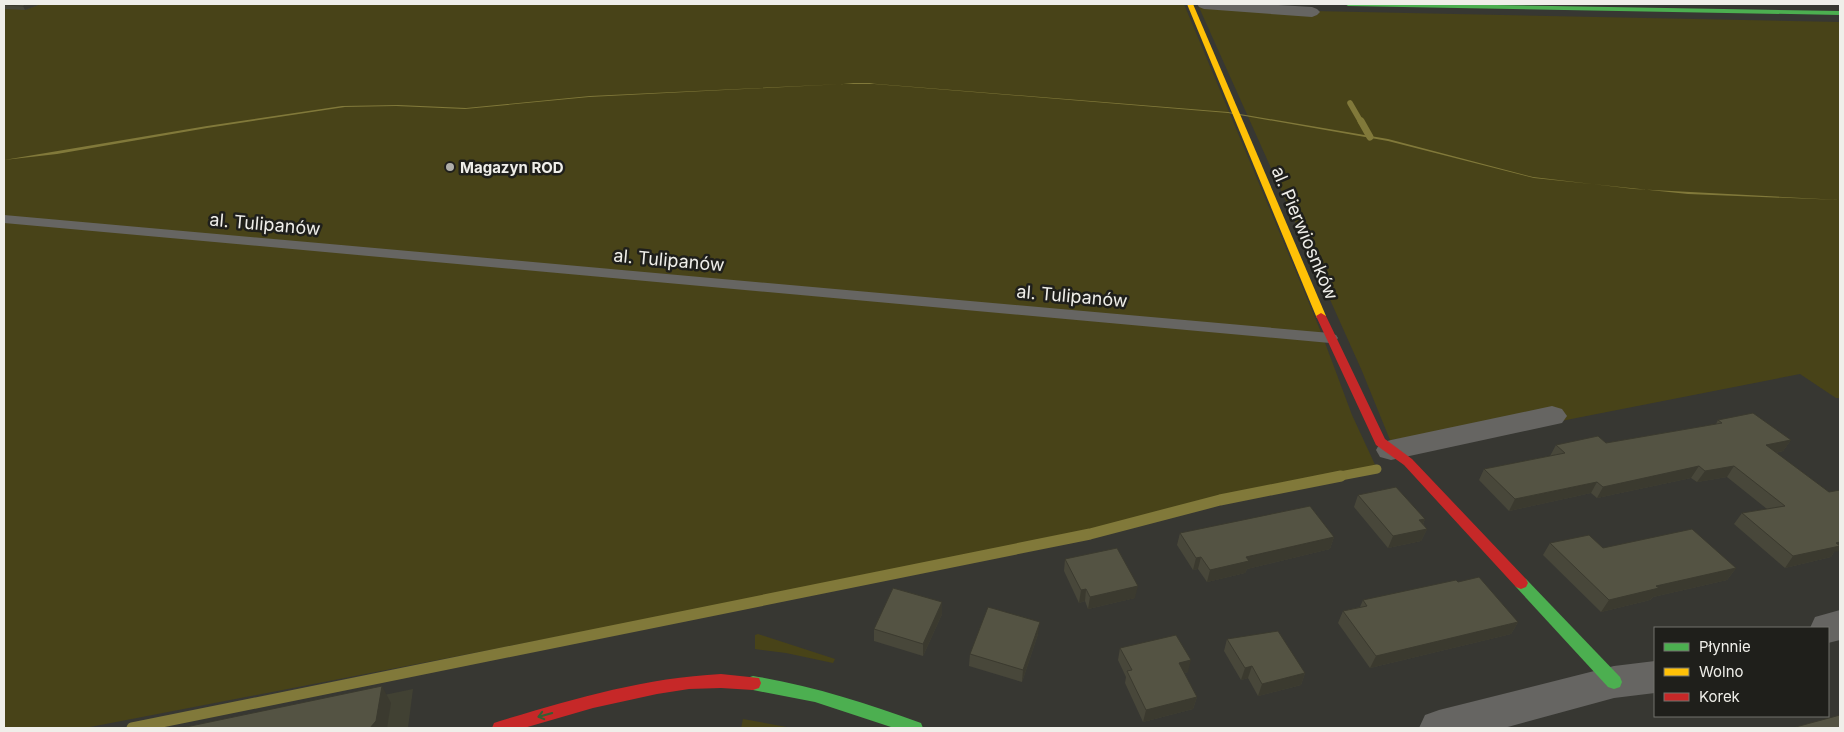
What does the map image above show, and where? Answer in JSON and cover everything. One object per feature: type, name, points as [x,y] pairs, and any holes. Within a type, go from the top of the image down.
[{"type":"street","name":"al. Pierwiosnków","points":[[1190,4],[1330,338],[1380,442],[1399,456],[1614,682]]},
{"type":"street","points":[[1204,4],[1312,12]]},
{"type":"street","points":[[1348,4],[1840,12]]},
{"type":"street","points":[[1399,456],[1552,416]]},
{"type":"street","points":[[1439,728],[1614,682],[1654,677]]},
{"type":"street","points":[[500,728],[590,702],[666,686],[709,682],[756,684],[804,692],[916,728]]},
{"type":"street","points":[[546,728],[590,702]]},
{"type":"lane","name":"al. Tulipanów","points":[[4,219],[1330,338]]},
{"type":"shaded area","points":[[4,4],[1184,4],[1321,332],[1352,415],[1377,469],[1220,500],[1090,534],[85,728],[4,728]]},
{"type":"shaded area","points":[[1198,5],[1312,11],[1840,22],[1840,398],[1836,398],[1800,374],[1556,422],[1390,440],[1362,371]]},
{"type":"shaded area","points":[[863,83],[1228,112],[1388,139],[1533,177],[1593,184],[1534,178],[1388,141],[1228,113]]},
{"type":"shaded area","points":[[827,85],[589,97],[465,109],[396,106],[345,107],[207,128],[57,154],[4,160],[207,126],[342,106],[398,105],[466,108],[590,96]]},
{"type":"shaded area","points":[[1646,190],[1840,200],[1688,194]]},
{"type":"shaded area","points":[[758,634],[835,659],[833,663],[786,653],[755,649],[755,635]]},
{"type":"shaded area","points":[[413,689],[408,728],[225,728]]},
{"type":"shaded area","points":[[743,719],[792,728],[741,728]]},
{"type":"building","points":[[4,4],[29,4],[23,6]]},
{"type":"building","points":[[1753,413],[1791,440],[1766,445],[1829,492],[1840,490],[1840,542],[1836,543],[1840,546],[1793,556],[1742,513],[1785,506],[1734,466],[1705,471],[1699,466],[1603,487],[1597,482],[1515,499],[1484,469],[1565,453],[1556,445],[1598,436],[1606,443],[1722,423],[1718,420]]},
{"type":"building","points":[[1396,487],[1425,519],[1419,520],[1427,529],[1393,536],[1358,495]]},
{"type":"building","points":[[1310,506],[1334,537],[1246,557],[1249,561],[1210,570],[1201,557],[1196,558],[1180,533]]},
{"type":"building","points":[[1692,529],[1736,568],[1656,586],[1659,588],[1609,600],[1550,543],[1589,535],[1603,548]]},
{"type":"building","points":[[1117,548],[1138,586],[1090,597],[1086,589],[1081,590],[1065,559]]},
{"type":"building","points":[[1479,577],[1518,622],[1376,656],[1343,611],[1367,606],[1363,600],[1456,580],[1458,582]]},
{"type":"building","points":[[893,588],[942,602],[923,644],[874,629]]},
{"type":"building","points":[[988,607],[1040,622],[1023,670],[970,654]]},
{"type":"building","points":[[1278,631],[1305,673],[1262,684],[1252,666],[1245,668],[1227,639]]},
{"type":"building","points":[[1176,635],[1191,660],[1179,663],[1197,697],[1146,710],[1127,671],[1132,670],[1120,648]]},
{"type":"building","points":[[382,686],[376,721],[370,728],[181,728]]},
{"type":"building","points":[[1840,715],[1840,728],[1792,728]]},
{"type":"waterway","points":[[1350,103],[1361,122]]},
{"type":"waterway","points":[[1361,121],[1370,137]]},
{"type":"waterway","points":[[1335,477],[1377,469]]},
{"type":"waterway","points":[[132,728],[1090,534],[1220,500],[1341,476]]},
{"type":"traffic: fast","points":[[1348,4],[1840,13]]},
{"type":"traffic: fast","points":[[1521,583],[1614,682]]},
{"type":"traffic: fast","points":[[753,683],[795,690],[915,728]]},
{"type":"traffic: slow","points":[[1190,4],[1321,316]]},
{"type":"traffic: jam","points":[[1321,316],[1380,442],[1408,462],[1521,583]]},
{"type":"traffic: jam","points":[[500,728],[593,701],[657,687],[721,681],[753,683]]},
{"type":"place","name":"Magazyn ROD","points":[[450,167]]}]
